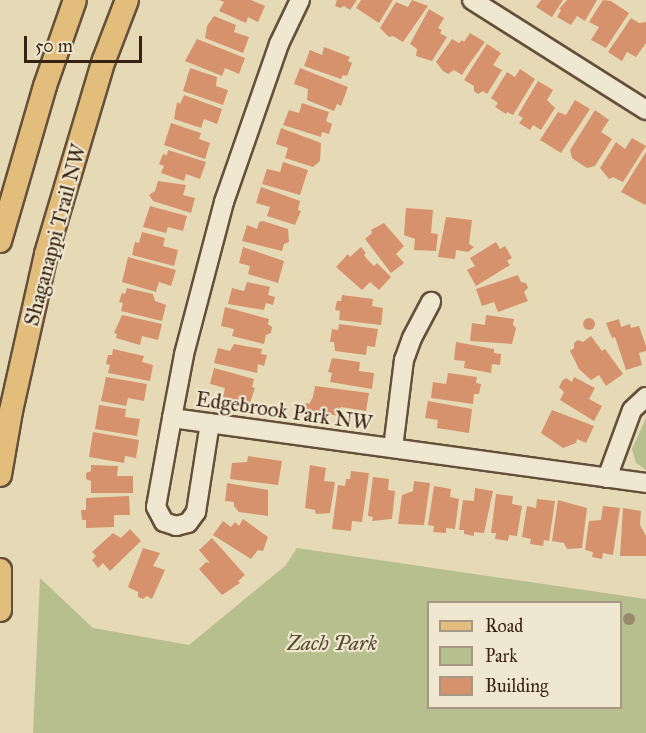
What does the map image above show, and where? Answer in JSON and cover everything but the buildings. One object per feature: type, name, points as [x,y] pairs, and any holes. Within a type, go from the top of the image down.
[{"type":"main road","points":[[0,241],[45,86],[75,0]]},
{"type":"main road","name":"Shaganappi Trail NW","points":[[0,475],[11,411],[46,254],[104,60],[127,0]]},
{"type":"main road","points":[[0,570],[0,610]]},
{"type":"street","name":"Edgebrook Park NW","points":[[300,0],[276,54],[224,202],[184,356],[172,418],[646,483]]},
{"type":"street","points":[[472,0],[646,110]]},
{"type":"street","points":[[393,448],[404,360],[412,338],[431,302]]},
{"type":"street","points":[[607,478],[632,410],[641,399],[646,397]]},
{"type":"street","points":[[172,418],[156,507],[164,522],[176,526],[188,523],[196,512],[210,423]]},
{"type":"green space","points":[[646,418],[646,470],[636,463],[632,449]]},
{"type":"green space","name":"Zach Park","points":[[297,548],[646,599],[646,733],[33,733],[40,578],[93,628],[189,645],[285,566]]}]
